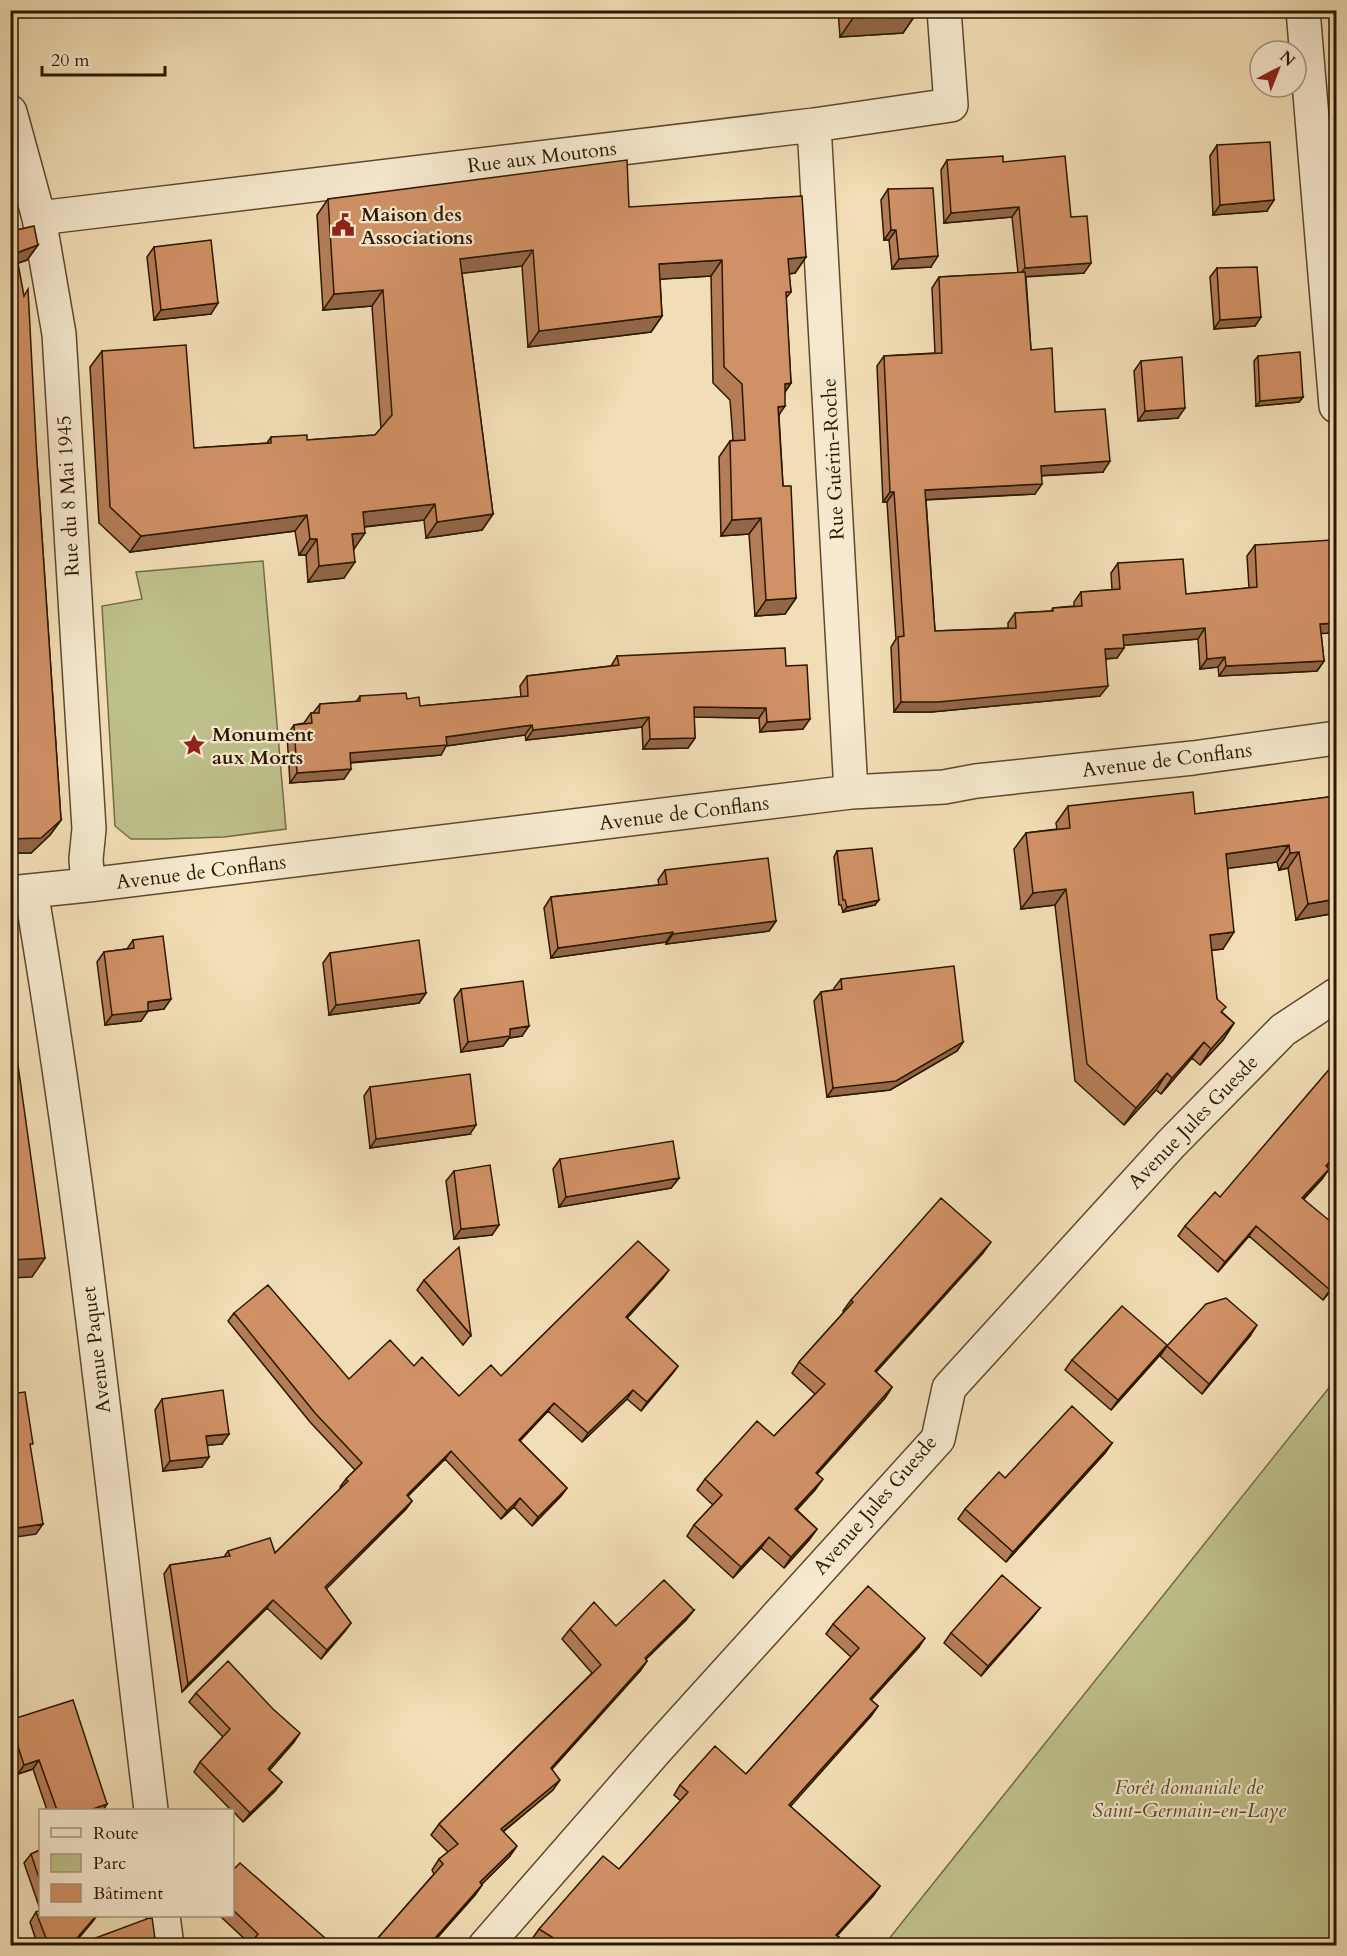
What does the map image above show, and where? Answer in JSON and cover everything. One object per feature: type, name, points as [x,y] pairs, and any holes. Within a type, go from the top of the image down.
[{"type":"street","name":"Rue aux Moutons","points":[[39,218],[814,125],[951,105],[944,10]]},
{"type":"street","points":[[1303,10],[1336,406]]},
{"type":"street","name":"Rue du 8 Mai 1945","points":[[10,112],[39,218],[58,334],[89,828],[86,859],[88,885]]},
{"type":"street","name":"Rue Guérin-Roche","points":[[814,125],[851,792]]},
{"type":"street","name":"Avenue de Conflans","points":[[21,892],[851,792],[944,787],[976,781],[1193,758],[1336,738]]},
{"type":"street","name":"Avenue Paquet","points":[[21,892],[50,1006],[90,1304],[151,1809]]},
{"type":"street","name":"Avenue Jules Guesde","points":[[485,1946],[657,1749],[938,1438],[949,1388],[964,1371],[1119,1198],[1275,1038],[1283,1030],[1336,995]]},
{"type":"street","points":[[163,1917],[167,1946]]},
{"type":"green space","points":[[263,561],[286,829],[224,837],[131,839],[115,826],[102,606],[142,599],[136,572]]},
{"type":"green space","name":"Forêt domaniale de Saint-Germain-en-Laye","points":[[1336,1379],[1336,1945],[884,1945]]},
{"type":"building","points":[[853,10],[916,10],[916,14],[853,18]]},
{"type":"building","points":[[1270,142],[1274,200],[1220,205],[1217,145]]},
{"type":"building","points":[[1003,156],[1003,162],[1065,156],[1071,217],[1087,216],[1091,263],[1025,268],[1019,207],[951,213],[947,160]]},
{"type":"building","points":[[627,160],[629,207],[802,196],[806,257],[788,259],[791,292],[786,292],[791,383],[785,384],[785,406],[778,407],[783,486],[791,486],[796,598],[766,600],[761,518],[732,520],[730,441],[745,440],[742,384],[724,367],[722,260],[659,264],[662,316],[539,331],[533,250],[460,259],[493,514],[437,522],[435,504],[363,512],[365,533],[352,534],[355,562],[319,566],[317,539],[310,539],[307,515],[141,536],[110,507],[102,351],[186,345],[194,448],[271,443],[271,437],[307,435],[307,440],[375,435],[392,415],[383,290],[334,294],[328,199]]},
{"type":"building","points":[[933,188],[938,256],[899,259],[896,230],[891,230],[888,189]]},
{"type":"building","points":[[10,222],[12,231],[34,226],[38,245],[16,253],[24,296],[28,289],[61,820],[41,838],[10,839],[10,752],[18,752],[14,658],[10,658]]},
{"type":"building","points":[[211,240],[218,303],[161,310],[154,247]]},
{"type":"building","points":[[1257,267],[1261,317],[1220,320],[1217,268]]},
{"type":"building","points":[[1025,272],[1031,350],[1052,348],[1055,412],[1105,409],[1110,461],[1041,466],[1042,484],[925,490],[935,631],[1016,628],[1015,613],[1053,611],[1053,608],[1082,606],[1081,592],[1120,589],[1118,563],[1183,559],[1186,594],[1257,587],[1255,545],[1332,540],[1336,623],[1320,624],[1324,661],[1226,666],[1225,657],[1207,659],[1205,628],[1123,635],[1124,648],[1105,649],[1108,686],[938,702],[901,702],[898,637],[904,636],[894,492],[890,492],[884,356],[942,353],[939,277]]},
{"type":"building","points":[[1300,352],[1303,397],[1260,401],[1258,356]]},
{"type":"building","points":[[1182,357],[1185,408],[1145,411],[1141,361]]},
{"type":"building","points":[[785,648],[786,666],[807,665],[810,719],[767,722],[766,708],[694,707],[695,738],[650,739],[649,717],[533,730],[532,725],[446,737],[447,745],[350,753],[351,769],[297,773],[294,725],[312,723],[311,713],[319,713],[320,704],[360,701],[360,696],[406,693],[407,699],[419,697],[420,706],[528,696],[527,676],[619,665],[617,656]]},
{"type":"building","points":[[1193,792],[1195,814],[1336,796],[1336,899],[1308,904],[1299,852],[1290,853],[1289,845],[1226,854],[1234,932],[1210,935],[1217,999],[1226,1007],[1221,1012],[1234,1023],[1211,1049],[1204,1042],[1172,1078],[1167,1073],[1136,1108],[1087,1064],[1066,889],[1033,893],[1026,833],[1070,828],[1068,806]]},
{"type":"building","points":[[872,848],[879,900],[847,907],[843,900],[837,851]]},
{"type":"building","points":[[768,858],[776,921],[558,948],[551,897],[667,884],[665,870]]},
{"type":"building","points":[[163,936],[171,999],[148,1002],[148,1011],[112,1015],[104,952],[134,948],[133,940]]},
{"type":"building","points":[[419,940],[426,993],[336,1005],[330,953]]},
{"type":"building","points":[[954,966],[963,1042],[896,1081],[833,1088],[821,992],[842,989],[841,979]]},
{"type":"building","points":[[523,981],[529,1026],[510,1029],[510,1036],[468,1042],[461,989]]},
{"type":"building","points":[[10,1008],[45,1258],[10,1260]]},
{"type":"building","points":[[1332,1066],[1336,1069],[1336,1154],[1326,1166],[1329,1169],[1302,1198],[1336,1226],[1336,1283],[1330,1290],[1256,1226],[1225,1262],[1185,1226],[1215,1192],[1220,1197]]},
{"type":"building","points":[[470,1074],[476,1125],[376,1139],[370,1087]]},
{"type":"building","points":[[673,1141],[679,1178],[566,1197],[560,1159]]},
{"type":"building","points":[[490,1165],[499,1225],[461,1229],[454,1171]]},
{"type":"building","points":[[941,1198],[991,1242],[875,1371],[892,1387],[816,1473],[823,1479],[795,1509],[817,1529],[791,1557],[769,1537],[741,1567],[694,1525],[722,1495],[705,1479],[757,1421],[774,1436],[825,1384],[799,1362]]},
{"type":"building","points":[[638,1241],[669,1270],[626,1317],[678,1366],[647,1402],[633,1390],[588,1433],[554,1403],[519,1440],[567,1488],[538,1517],[520,1498],[507,1511],[451,1451],[407,1495],[412,1501],[325,1587],[351,1623],[327,1650],[273,1600],[188,1684],[170,1565],[230,1556],[228,1551],[270,1538],[275,1553],[348,1481],[346,1479],[362,1463],[315,1413],[234,1313],[268,1285],[349,1379],[390,1340],[414,1366],[422,1357],[459,1396],[491,1365],[501,1376]]},
{"type":"building","points":[[459,1247],[471,1335],[424,1280]]},
{"type":"building","points":[[1226,1298],[1257,1325],[1209,1384],[1167,1346],[1206,1304]]},
{"type":"building","points":[[1122,1306],[1167,1345],[1118,1400],[1072,1360]]},
{"type":"building","points":[[223,1390],[229,1434],[206,1436],[209,1457],[170,1461],[162,1399]]},
{"type":"building","points":[[25,1392],[33,1444],[30,1444],[43,1524],[10,1529],[10,1394]]},
{"type":"building","points":[[1072,1406],[1112,1443],[1013,1552],[965,1509],[999,1472],[1005,1478]]},
{"type":"building","points":[[1002,1575],[1040,1608],[988,1666],[951,1633]]},
{"type":"building","points":[[664,1580],[694,1610],[645,1658],[647,1661],[551,1768],[560,1780],[501,1829],[517,1846],[480,1882],[482,1885],[428,1946],[371,1946],[443,1864],[439,1859],[458,1844],[439,1824],[601,1665],[570,1629],[594,1602],[616,1626]]},
{"type":"building","points":[[868,1586],[925,1638],[870,1699],[878,1706],[789,1805],[880,1886],[836,1935],[839,1937],[832,1946],[562,1946],[563,1944],[539,1929],[603,1856],[619,1869],[688,1792],[680,1785],[715,1746],[746,1774],[859,1648],[833,1624]]},
{"type":"building","points":[[228,1661],[273,1709],[300,1733],[268,1769],[282,1782],[250,1813],[200,1762],[230,1729],[196,1693]]},
{"type":"building","points":[[73,1700],[107,1804],[93,1809],[57,1809],[39,1760],[24,1765],[10,1720]]},
{"type":"building","points":[[39,1850],[39,1878],[31,1854]]},
{"type":"building","points":[[240,1863],[334,1946],[263,1946],[255,1938],[258,1934],[234,1911],[234,1869]]},
{"type":"building","points":[[39,1910],[39,1917],[95,1917],[70,1946],[49,1946],[36,1912]]},
{"type":"building","points":[[152,1917],[156,1946],[74,1946]]},
{"type":"place","name":"Maison des Associations","points":[[343,225]]},
{"type":"place","name":"Monument aux Morts","points":[[194,745]]}]
